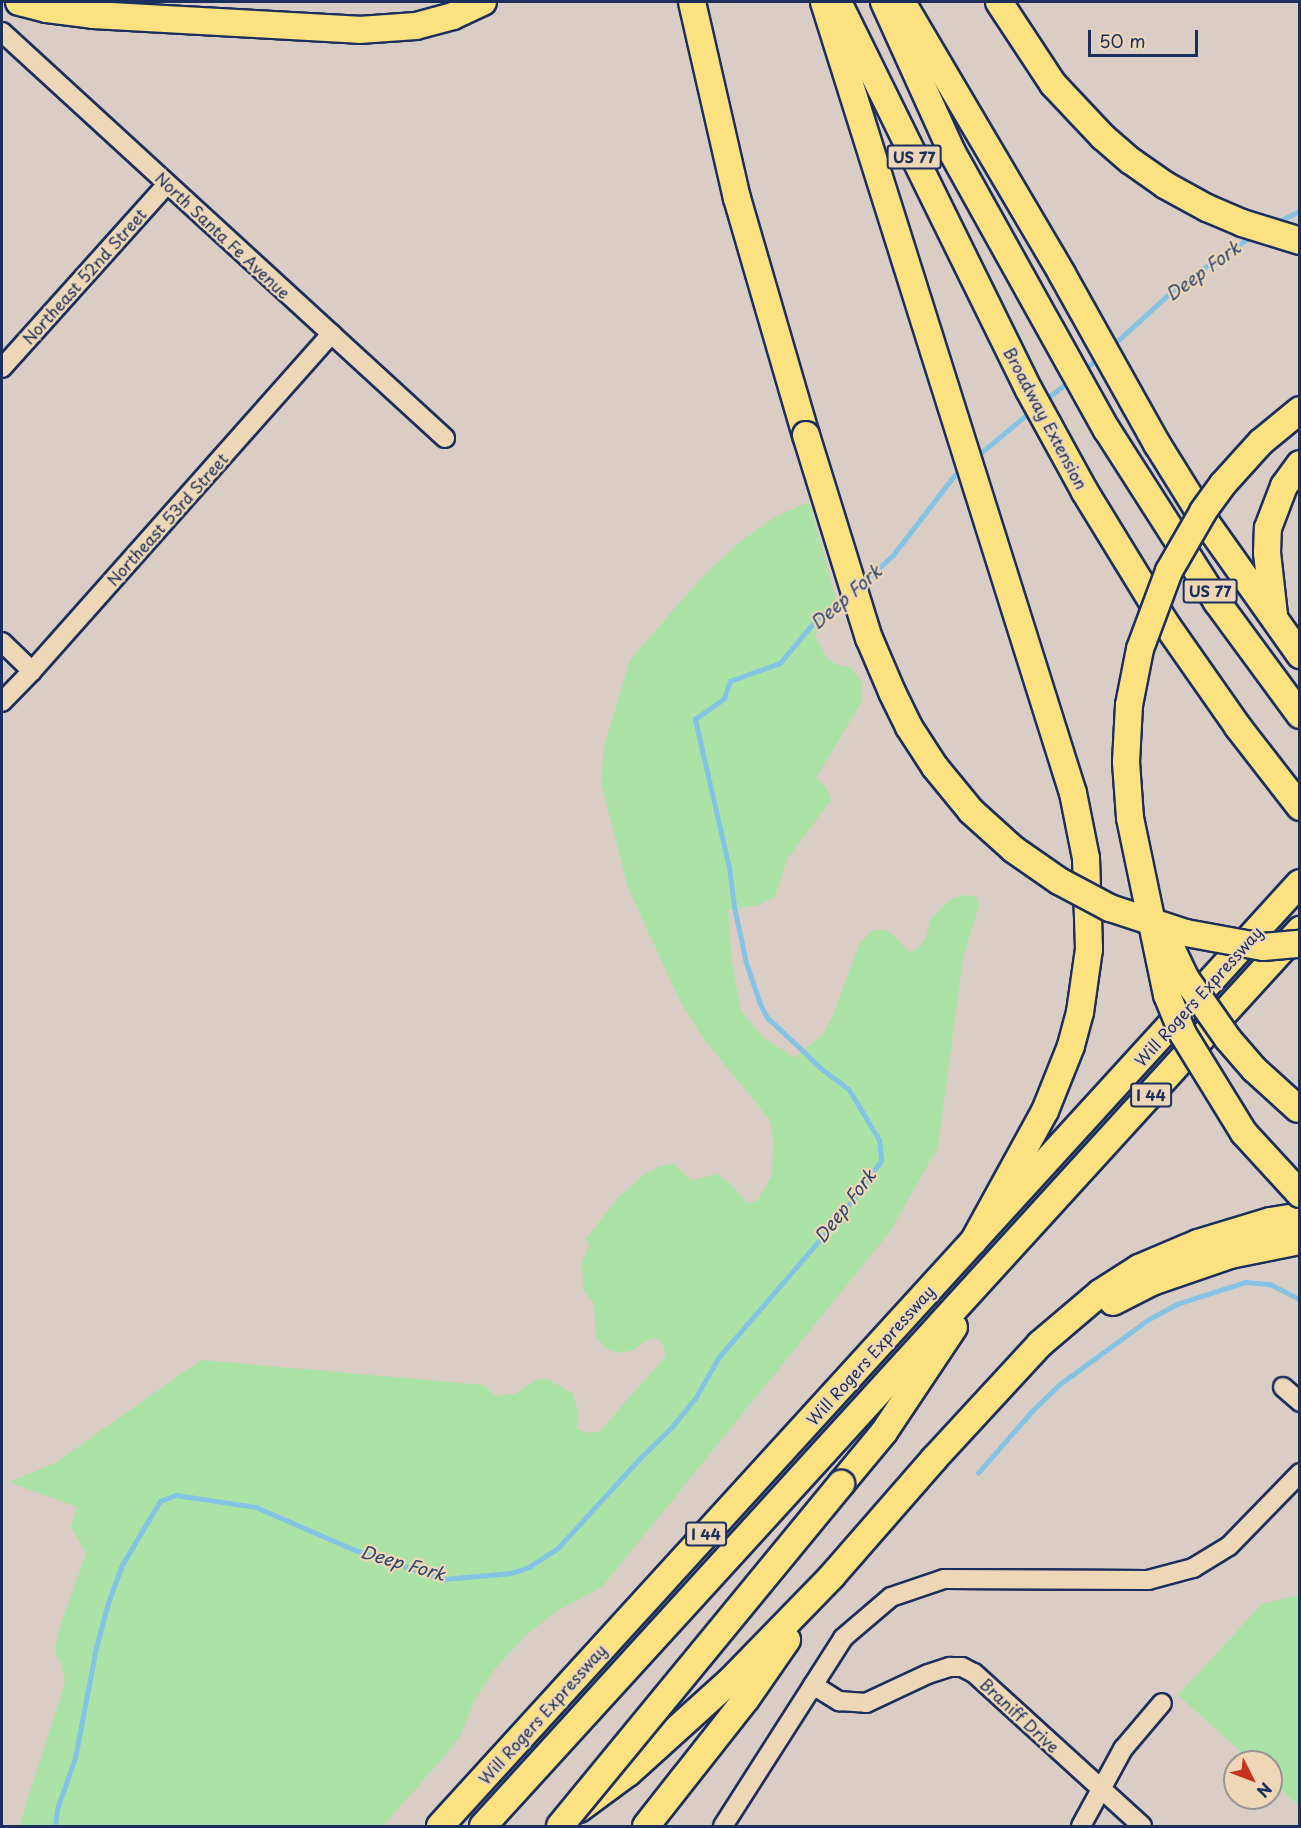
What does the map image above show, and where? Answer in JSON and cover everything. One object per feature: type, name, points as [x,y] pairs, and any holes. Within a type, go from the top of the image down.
[{"type":"highway","points":[[19,2],[47,9],[93,15],[378,30],[436,22],[483,2]]},
{"type":"highway","points":[[692,2],[736,198],[806,435],[869,638],[891,692],[909,727],[935,767],[971,811],[1013,849],[1050,875],[1110,908],[1186,933],[1263,947],[1299,944]]},
{"type":"highway","points":[[824,2],[941,370],[1081,826],[1089,884],[1089,950],[1080,1012],[1058,1083],[1026,1148],[973,1242]]},
{"type":"highway","name":"Broadway Extension","points":[[837,2],[990,312],[1085,492],[1166,624],[1299,807]]},
{"type":"highway","name":"US 77","points":[[884,2],[952,152],[1127,462],[1217,602],[1299,715]]},
{"type":"highway","points":[[902,2],[1062,274],[1157,444],[1299,655]]},
{"type":"highway","points":[[999,2],[1053,84],[1103,137],[1131,161],[1165,185],[1208,208],[1242,223],[1299,241]]},
{"type":"highway","points":[[1299,410],[1261,442],[1223,484],[1185,540],[1168,571],[1140,649],[1129,705],[1126,762],[1130,818],[1167,995],[1183,1034],[1244,1132],[1299,1194]]},
{"type":"highway","points":[[1275,622],[1267,553],[1268,528],[1284,486],[1299,464]]},
{"type":"highway","points":[[1142,873],[1151,904],[1169,944],[1204,1007],[1254,1069],[1299,1110]]},
{"type":"highway","name":"Will Rogers Expressway","points":[[440,1827],[1299,883]]},
{"type":"highway","name":"Will Rogers Expressway","points":[[483,1827],[1299,930]]},
{"type":"highway","points":[[558,1827],[628,1773],[684,1725],[832,1576],[934,1459],[1040,1344],[1100,1293],[1139,1268],[1239,1229],[1299,1216]]},
{"type":"highway","points":[[1040,1344],[1152,1282],[1230,1255],[1299,1241]]},
{"type":"highway","points":[[558,1827],[884,1432],[1000,1257]]},
{"type":"highway","points":[[646,1827],[746,1699],[832,1576]]},
{"type":"street","name":"North Santa Fe Avenue","points":[[4,38],[445,438]]},
{"type":"street","name":"Northeast 52nd Street","points":[[2,368],[167,184]]},
{"type":"street","name":"Northeast 53rd Street","points":[[2,702],[331,334]]},
{"type":"street","points":[[2,642],[33,670]]},
{"type":"street","points":[[1283,1388],[1299,1402]]},
{"type":"street","points":[[723,1827],[843,1638],[891,1598],[944,1579],[1148,1580],[1193,1568],[1229,1546],[1299,1473]]},
{"type":"street","name":"Braniff Drive","points":[[813,1685],[840,1701],[866,1703],[928,1674],[950,1667],[962,1667],[974,1672],[1142,1827]]},
{"type":"street","points":[[1081,1827],[1123,1749],[1162,1703]]},
{"type":"green space","points":[[809,502],[838,606],[815,635],[826,657],[837,665],[851,667],[862,683],[862,701],[816,778],[826,787],[831,800],[788,858],[775,897],[758,905],[728,910],[732,963],[741,1011],[764,1038],[795,1058],[823,1034],[832,1018],[860,943],[873,930],[884,930],[895,936],[908,952],[916,950],[925,940],[931,918],[950,900],[962,895],[975,896],[979,905],[963,958],[938,1147],[889,1233],[602,1587],[555,1612],[525,1636],[495,1669],[474,1701],[461,1734],[449,1751],[383,1826],[19,1826],[65,1683],[60,1661],[55,1654],[58,1632],[86,1553],[71,1527],[77,1507],[9,1482],[55,1463],[201,1360],[484,1385],[496,1396],[515,1394],[536,1380],[547,1379],[572,1393],[577,1408],[577,1429],[589,1433],[600,1431],[666,1356],[663,1344],[656,1338],[645,1341],[633,1350],[619,1353],[606,1349],[596,1337],[594,1303],[583,1290],[582,1262],[589,1246],[586,1239],[617,1199],[642,1176],[660,1166],[674,1164],[692,1181],[716,1174],[730,1183],[748,1204],[758,1200],[772,1175],[773,1142],[770,1120],[703,1038],[679,999],[628,888],[601,782],[604,747],[630,660],[703,576],[741,541],[775,517]]},
{"type":"green space","points":[[1300,1595],[1299,1806],[1283,1791],[1283,1750],[1239,1750],[1178,1695],[1262,1604]]},
{"type":"waterway","name":"Deep Fork","points":[[1275,223],[1300,211]]},
{"type":"waterway","name":"Deep Fork","points":[[1113,345],[1180,284],[1252,236]]},
{"type":"waterway","name":"Deep Fork","points":[[1083,370],[1100,357]]},
{"type":"waterway","name":"Deep Fork","points":[[1045,400],[1069,381]]},
{"type":"waterway","name":"Deep Fork","points":[[976,457],[1031,411]]},
{"type":"waterway","name":"Deep Fork","points":[[862,584],[893,555],[953,477],[962,469]]},
{"type":"waterway","name":"Deep Fork","points":[[55,1826],[57,1809],[75,1758],[96,1648],[108,1603],[122,1565],[160,1501],[176,1495],[256,1507],[355,1550],[444,1579],[511,1573],[529,1567],[557,1549],[640,1458],[672,1427],[696,1397],[719,1357],[837,1220],[881,1161],[879,1140],[849,1090],[820,1068],[767,1018],[760,1004],[746,963],[734,907],[729,868],[695,719],[724,699],[730,681],[780,663],[821,614],[847,598]]},
{"type":"waterway","points":[[978,1473],[1033,1410],[1060,1384],[1149,1319],[1177,1304],[1245,1282],[1270,1284],[1300,1299]]}]
